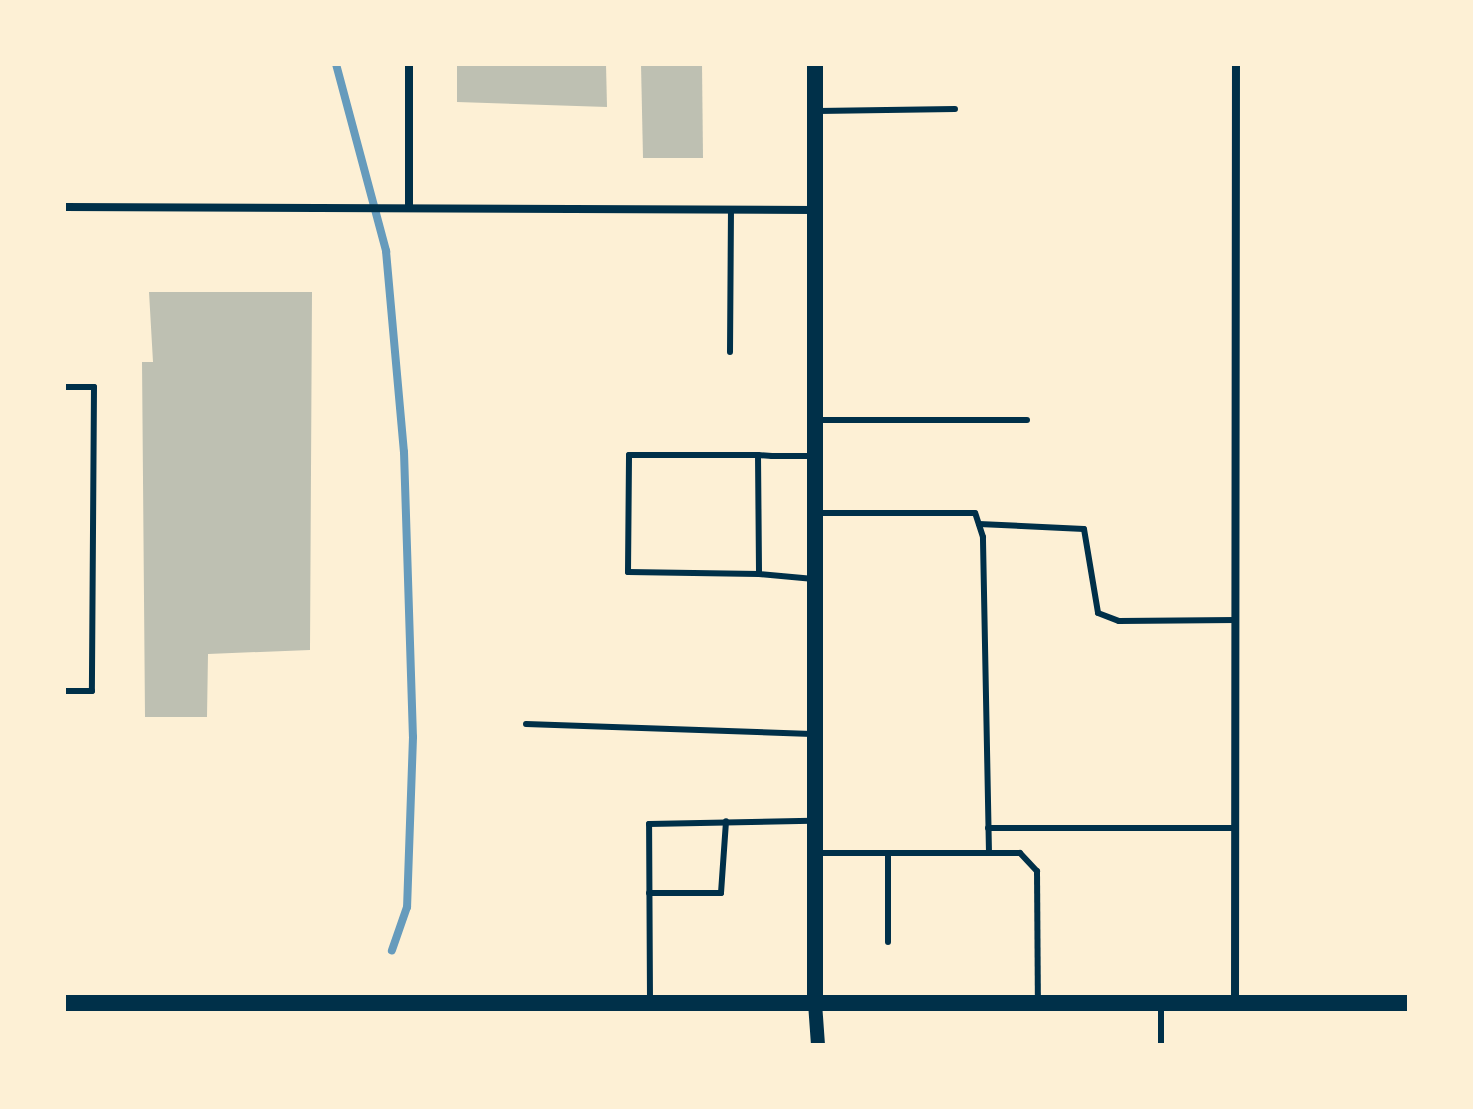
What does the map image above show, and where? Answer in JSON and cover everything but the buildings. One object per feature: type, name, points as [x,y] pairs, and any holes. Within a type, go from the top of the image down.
[{"type":"main road","points":[[815,64],[815,1003]]},
{"type":"main road","points":[[64,1003],[1409,1003]]},
{"type":"street","points":[[409,64],[409,208]]},
{"type":"street","points":[[1235,1003],[1236,64]]},
{"type":"street","points":[[64,207],[814,210]]},
{"type":"street","points":[[815,1003],[818,1045]]},
{"type":"lane","points":[[815,111],[955,109]]},
{"type":"lane","points":[[730,352],[731,210]]},
{"type":"lane","points":[[64,387],[94,387],[92,691],[64,691]]},
{"type":"lane","points":[[815,420],[1027,420]]},
{"type":"lane","points":[[815,456],[629,455],[628,572],[759,574],[815,579]]},
{"type":"lane","points":[[758,455],[759,574]]},
{"type":"lane","points":[[815,513],[975,513],[979,524],[989,853]]},
{"type":"lane","points":[[979,524],[1084,529],[1098,613],[1119,621],[1236,620]]},
{"type":"lane","points":[[526,724],[815,735]]},
{"type":"lane","points":[[649,893],[721,893],[726,821]]},
{"type":"lane","points":[[650,1003],[649,824],[815,821]]},
{"type":"lane","points":[[988,828],[1235,828]]},
{"type":"lane","points":[[815,853],[1020,853],[1037,871],[1038,1003]]},
{"type":"lane","points":[[888,853],[888,942]]},
{"type":"lane","points":[[1161,1003],[1161,1045]]},
{"type":"waterway","points":[[336,64],[386,251],[404,452],[413,737],[407,907],[392,950]]}]
